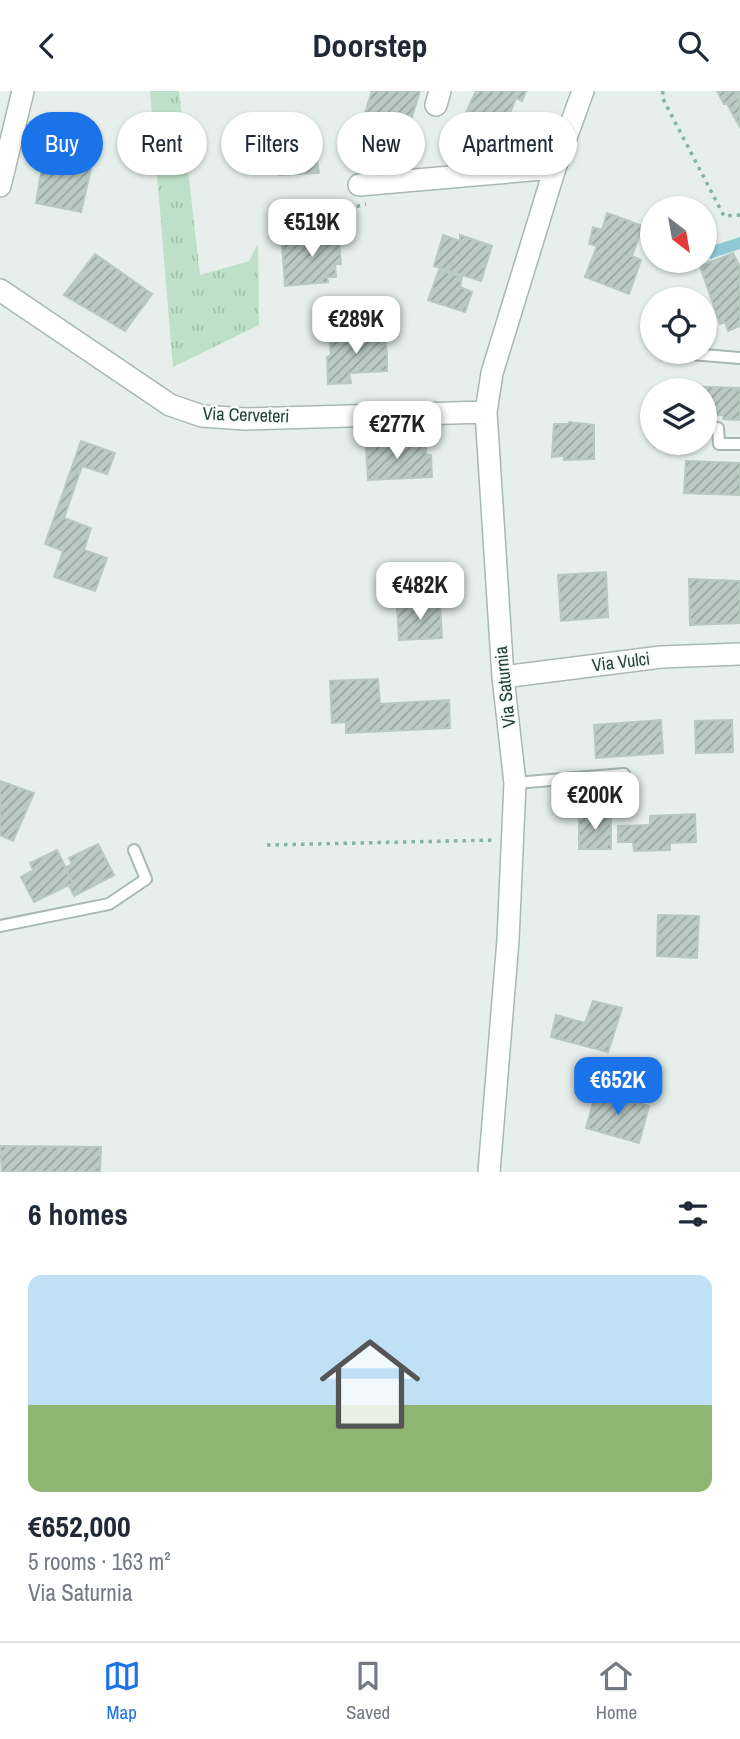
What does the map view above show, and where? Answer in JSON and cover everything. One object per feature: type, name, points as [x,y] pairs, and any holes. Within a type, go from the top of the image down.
[{"type":"street","points":[[0,186],[23,91]]},
{"type":"street","name":"Via Saturnia","points":[[575,112],[583,91]]},
{"type":"street","points":[[359,185],[475,175]]},
{"type":"street","name":"Via Saturnia","points":[[489,1172],[508,940],[515,783],[503,677],[486,412],[492,373],[553,175]]},
{"type":"street","name":"Via Cerveteri","points":[[0,290],[170,405],[202,417],[245,419],[486,412]]},
{"type":"street","name":"Via Vulci","points":[[503,677],[661,657],[740,654]]},
{"type":"lane","points":[[717,356],[740,358]]},
{"type":"lane","points":[[718,428],[719,444],[740,444]]},
{"type":"lane","points":[[515,783],[624,774]]},
{"type":"lane","points":[[0,926],[109,904],[145,879],[134,850]]},
{"type":"path","points":[[663,91],[662,97],[724,216],[740,215]]},
{"type":"path","points":[[278,236],[301,221],[365,206],[383,183]]},
{"type":"path","points":[[267,845],[512,840]]},
{"type":"green space","points":[[150,91],[179,91],[181,112],[152,112]]},
{"type":"green space","points":[[157,175],[189,175],[200,275],[249,261],[258,244],[259,325],[173,367]]},
{"type":"water","points":[[740,237],[740,249],[718,256],[718,244]]},
{"type":"building","points":[[372,91],[420,91],[413,112],[365,112]]},
{"type":"building","points":[[476,91],[526,91],[522,101],[516,98],[510,112],[466,112]]},
{"type":"building","points":[[717,91],[740,91],[740,94],[724,104]]},
{"type":"building","points":[[740,97],[740,127],[727,104]]},
{"type":"building","points":[[41,175],[90,175],[81,212],[36,203]]},
{"type":"building","points":[[607,213],[640,225],[640,234],[632,256],[640,260],[640,263],[629,294],[585,277],[597,246],[589,244],[593,227],[602,230]]},
{"type":"building","points":[[310,231],[338,232],[341,264],[335,264],[336,277],[327,277],[328,282],[285,286],[282,244],[310,240]]},
{"type":"building","points":[[443,235],[460,241],[460,235],[492,246],[481,281],[434,266]]},
{"type":"building","points":[[733,253],[740,267],[740,326],[728,331],[725,322],[720,324],[717,315],[717,287],[707,287],[702,273],[718,273],[718,259]]},
{"type":"building","points":[[95,254],[152,294],[125,331],[64,295]]},
{"type":"building","points":[[439,270],[462,277],[460,287],[472,292],[465,312],[428,300]]},
{"type":"building","points":[[384,332],[387,371],[349,373],[351,383],[328,384],[327,357],[331,355],[329,338]]},
{"type":"building","points":[[717,387],[740,388],[740,420],[723,419],[723,415],[717,415]]},
{"type":"building","points":[[569,422],[594,425],[594,459],[564,460],[564,456],[552,457],[554,424]]},
{"type":"building","points":[[399,437],[404,446],[426,446],[426,454],[431,455],[432,477],[368,480],[366,448],[373,445],[374,440]]},
{"type":"building","points":[[81,441],[115,453],[107,474],[82,466],[64,518],[91,528],[84,550],[107,558],[95,591],[54,577],[63,551],[45,544]]},
{"type":"building","points":[[686,461],[740,463],[740,495],[684,493]]},
{"type":"building","points":[[606,572],[608,617],[561,621],[558,575]]},
{"type":"building","points":[[689,579],[740,581],[740,623],[690,625]]},
{"type":"building","points":[[440,604],[442,638],[399,640],[397,606]]},
{"type":"building","points":[[378,679],[380,704],[449,700],[450,728],[346,733],[346,722],[332,723],[330,681]]},
{"type":"building","points":[[661,720],[663,753],[596,758],[594,725]]},
{"type":"building","points":[[732,720],[733,752],[696,753],[695,721]]},
{"type":"building","points":[[0,781],[34,793],[13,841],[0,835]]},
{"type":"building","points":[[695,814],[696,842],[670,843],[670,850],[634,851],[633,842],[618,842],[618,826],[650,825],[650,816]]},
{"type":"building","points":[[579,815],[611,816],[611,849],[579,849]]},
{"type":"building","points":[[98,844],[114,875],[74,896],[69,885],[73,883],[65,868],[72,864],[69,858]]},
{"type":"building","points":[[57,850],[73,883],[34,902],[21,877],[33,870],[30,863]]},
{"type":"building","points":[[658,915],[699,916],[697,958],[657,956]]},
{"type":"building","points":[[593,1001],[622,1008],[608,1052],[551,1037],[556,1015],[585,1023]]},
{"type":"building","points":[[596,1092],[649,1106],[639,1143],[586,1128]]},
{"type":"building","points":[[0,1146],[101,1147],[100,1172],[2,1172]]}]
